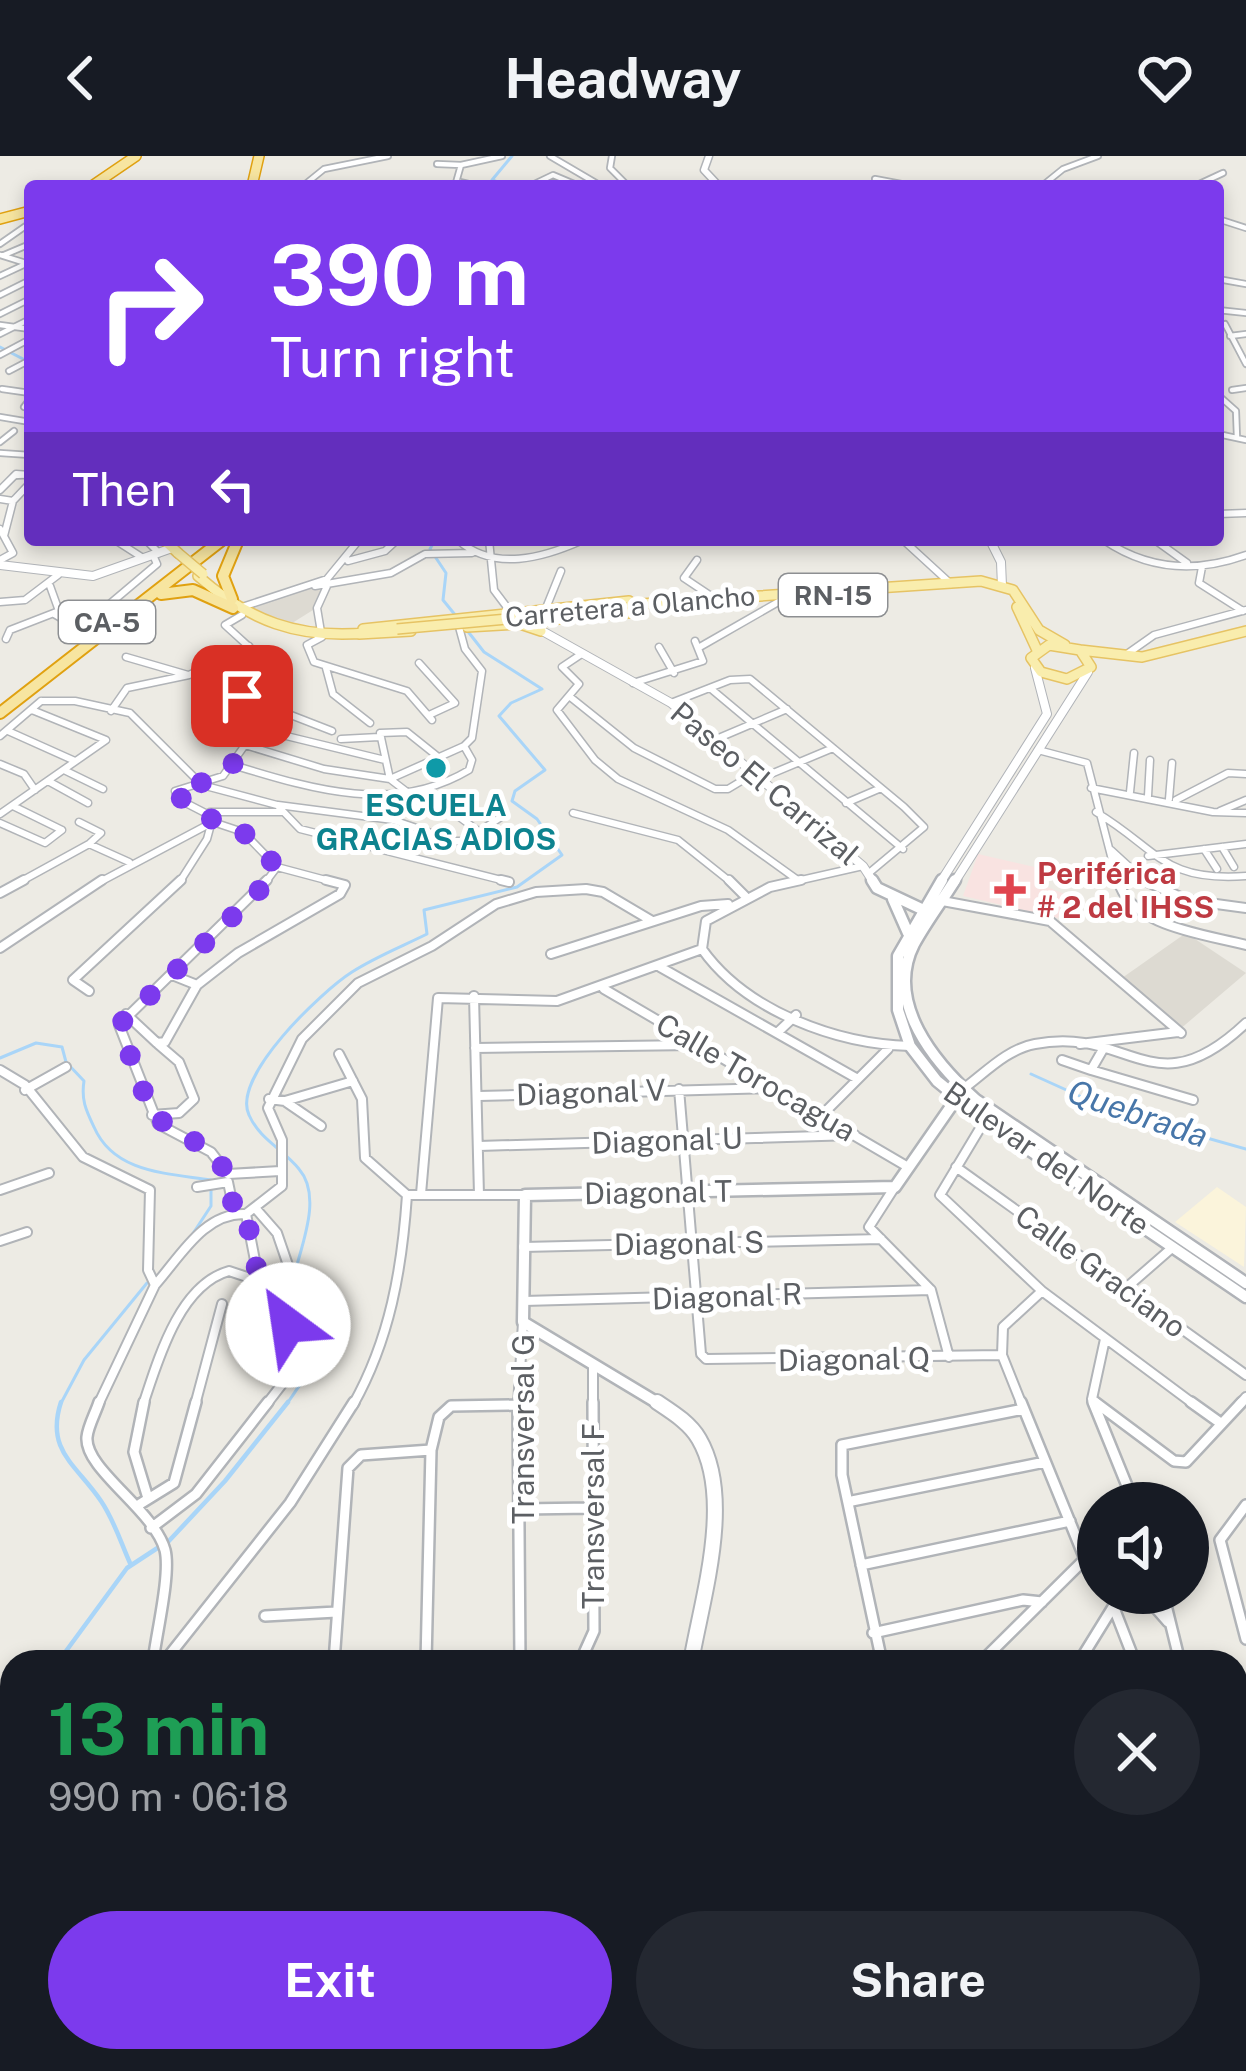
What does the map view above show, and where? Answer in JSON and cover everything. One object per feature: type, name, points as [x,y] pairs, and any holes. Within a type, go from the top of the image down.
[{"type":"highway","points":[[105,180],[140,156]]},
{"type":"highway","name":"CA-5","points":[[1,704],[210,546]]},
{"type":"highway","name":"CA-5","points":[[1,704],[46,680],[211,546]]},
{"type":"highway","points":[[236,546],[224,576],[237,607]]},
{"type":"highway","points":[[150,598],[193,590],[237,607]]},
{"type":"main road","name":"Carretera a Olancho","points":[[171,547],[237,607],[285,628],[321,635],[627,607],[980,584],[1009,594],[1037,650]]},
{"type":"main road","name":"Carretera a Olancho","points":[[683,604],[715,598],[999,583]]},
{"type":"main road","points":[[999,583],[1020,598],[1039,630],[1080,650],[1110,656],[1192,648],[1244,633]]},
{"type":"main road","points":[[357,632],[509,610],[683,604]]},
{"type":"main road","points":[[541,631],[538,625],[547,620],[683,604]]},
{"type":"main road","points":[[357,632],[522,622],[541,631]]},
{"type":"main road","points":[[1065,645],[1037,650],[1031,658],[1035,668],[1058,678],[1090,670],[1110,656]]},
{"type":"main road","points":[[1080,650],[1090,670]]},
{"type":"street","points":[[311,180],[324,170],[388,156]]},
{"type":"street","points":[[437,164],[461,165],[502,156]]},
{"type":"street","points":[[550,156],[591,180]]},
{"type":"street","points":[[1050,180],[1098,156]]},
{"type":"street","points":[[459,180],[461,165]]},
{"type":"street","points":[[1208,180],[1223,173]]},
{"type":"street","points":[[0,244],[24,222]]},
{"type":"street","points":[[0,330],[24,322]]},
{"type":"street","points":[[10,328],[24,329]]},
{"type":"street","points":[[1225,331],[1246,334]]},
{"type":"street","points":[[1225,331],[1242,348],[1245,364]]},
{"type":"street","points":[[9,371],[24,363]]},
{"type":"street","points":[[1232,390],[1246,388]]},
{"type":"street","points":[[1224,400],[1236,411],[1241,436]]},
{"type":"street","points":[[1236,411],[1246,410]]},
{"type":"street","points":[[0,442],[14,431]]},
{"type":"street","points":[[0,563],[13,553],[2,532],[10,529],[2,502],[16,474],[24,477]]},
{"type":"street","points":[[2,502],[13,501],[24,487]]},
{"type":"street","points":[[2,502],[13,501]]},
{"type":"street","points":[[129,546],[152,556]]},
{"type":"street","points":[[55,614],[56,620],[80,629],[157,564],[148,546]]},
{"type":"street","points":[[315,586],[346,562],[355,546]]},
{"type":"street","points":[[346,562],[390,546]]},
{"type":"street","points":[[464,546],[472,553]]},
{"type":"street","points":[[489,546],[494,590],[522,622]]},
{"type":"street","points":[[910,546],[952,585]]},
{"type":"street","points":[[993,546],[1001,562],[999,583]]},
{"type":"street","points":[[1115,546],[1146,563],[1202,567],[1246,555]]},
{"type":"street","points":[[1163,546],[1188,564]]},
{"type":"street","points":[[0,563],[58,574],[97,575],[171,547]]},
{"type":"street","points":[[202,785],[233,765],[245,745],[234,708],[269,664],[224,625],[237,607],[315,586],[391,573],[429,553],[472,553],[489,559],[565,547]]},
{"type":"street","points":[[697,560],[684,578],[715,598]]},
{"type":"street","points":[[1202,567],[1198,583],[1244,610]]},
{"type":"street","points":[[546,608],[562,571]]},
{"type":"street","points":[[0,602],[25,600],[50,586],[58,574]]},
{"type":"street","points":[[6,639],[10,630],[55,614],[61,604],[50,586]]},
{"type":"street","points":[[327,586],[317,608],[321,635],[308,645],[314,662],[355,671],[407,691],[430,718],[455,704],[419,663]]},
{"type":"street","points":[[631,683],[703,661],[696,644],[787,598]]},
{"type":"street","points":[[1127,654],[1154,635],[1244,610]]},
{"type":"street","points":[[390,779],[472,738],[482,671],[465,649],[460,627]]},
{"type":"street","name":"Paseo El Carrizal","points":[[541,631],[671,703],[866,869],[875,886],[927,912]]},
{"type":"street","points":[[111,710],[127,688],[189,675],[249,646]]},
{"type":"street","points":[[658,647],[674,673]]},
{"type":"street","points":[[580,655],[562,667],[578,683],[557,710],[605,770],[728,830],[799,881]]},
{"type":"street","points":[[126,657],[189,675]]},
{"type":"street","points":[[326,668],[335,696],[370,723]]},
{"type":"street","name":"Bulevar del Norte","points":[[935,900],[1047,714],[1035,668]]},
{"type":"street","name":"Bulevar del Norte","points":[[1090,670],[927,912],[908,933],[895,981],[910,1046],[985,1120],[1246,1298]]},
{"type":"street","points":[[671,703],[747,678],[922,822],[903,849],[866,869],[799,881],[730,904],[706,922],[702,949],[723,979],[796,1016],[842,1037],[889,1048],[910,1046]]},
{"type":"street","points":[[46,680],[41,701],[4,733],[76,761]]},
{"type":"street","points":[[710,688],[903,849]]},
{"type":"street","points":[[242,696],[332,731]]},
{"type":"street","points":[[569,696],[634,748],[715,789],[728,789],[833,748]]},
{"type":"street","points":[[41,701],[75,701],[137,716],[202,785]]},
{"type":"street","points":[[0,814],[106,740],[32,710]]},
{"type":"street","points":[[714,740],[787,710]]},
{"type":"street","points":[[341,740],[407,732],[437,756]]},
{"type":"street","points":[[244,734],[274,733],[385,760]]},
{"type":"street","points":[[379,735],[390,779]]},
{"type":"street","points":[[245,745],[324,769],[390,779],[409,794]]},
{"type":"street","points":[[233,765],[313,787],[409,794],[469,770],[472,760],[464,746]]},
{"type":"street","points":[[1038,750],[1087,764],[1122,897],[1138,913],[1246,945]]},
{"type":"street","points":[[1130,792],[1134,753]]},
{"type":"street","points":[[1148,796],[1150,760]]},
{"type":"street","points":[[1172,763],[1172,800]]},
{"type":"street","points":[[0,764],[24,774],[35,790]]},
{"type":"street","points":[[64,770],[103,789]]},
{"type":"street","points":[[1172,800],[1228,772],[1246,774]]},
{"type":"street","points":[[48,782],[88,802]]},
{"type":"street","points":[[504,815],[465,841],[442,840],[393,820],[279,808],[208,812],[175,795],[181,787],[202,785],[279,808],[314,834],[508,882]]},
{"type":"street","points":[[846,803],[881,788]]},
{"type":"street","points":[[1091,788],[1172,800],[1215,813],[1243,814],[1246,823]]},
{"type":"street","points":[[424,791],[477,830]]},
{"type":"street","points":[[1215,813],[1246,800]]},
{"type":"street","points":[[0,823],[45,843],[62,830],[13,806]]},
{"type":"street","points":[[89,991],[73,980],[173,888],[205,847],[213,822],[208,812]]},
{"type":"street","points":[[1096,812],[1148,856],[1185,876],[1246,876]]},
{"type":"street","points":[[573,813],[678,840],[710,860],[745,896]]},
{"type":"street","points":[[0,893],[101,832],[79,822]]},
{"type":"street","points":[[0,948],[129,862],[213,822],[243,832],[277,867],[345,885],[340,894],[238,953],[197,985],[170,1036],[157,1043]]},
{"type":"street","points":[[88,844],[129,862]]},
{"type":"street","points":[[1148,856],[1246,844]]},
{"type":"street","points":[[1108,846],[1154,891],[1176,900],[1246,908]]},
{"type":"street","points":[[1222,847],[1234,867]]},
{"type":"street","points":[[1204,849],[1217,869]]},
{"type":"street","points":[[234,1211],[211,1152],[152,1115],[119,1025],[257,893],[277,867]]},
{"type":"street","points":[[251,1212],[280,1188],[282,1140],[268,1116],[269,1099],[302,1039],[358,983],[432,946],[496,904],[536,892],[603,892],[652,921]]},
{"type":"street","name":"Paseo El Carrizal","points":[[890,896],[908,933]]},
{"type":"street","points":[[855,1240],[869,1227],[959,1093],[1031,1044],[1076,1045],[1180,1032],[1050,921],[935,900]]},
{"type":"street","points":[[551,955],[652,921],[730,904]]},
{"type":"street","name":"Bulevar del Norte","points":[[927,912],[909,958],[910,1007],[920,1035],[959,1093],[1246,1283]]},
{"type":"street","points":[[421,1195],[438,998],[557,1001],[702,949]]},
{"type":"street","points":[[659,966],[856,1078]]},
{"type":"street","points":[[172,975],[197,985]]},
{"type":"street","name":"Calle Torocagua","points":[[603,988],[908,1166]]},
{"type":"street","points":[[474,997],[479,1196]]},
{"type":"street","points":[[126,1014],[179,1062],[194,1099],[179,1113],[152,1115]]},
{"type":"street","points":[[777,1033],[796,1016]]},
{"type":"street","points":[[1076,1045],[1190,1067],[1227,1046],[1246,1023]]},
{"type":"street","points":[[475,1048],[700,1045]]},
{"type":"street","points":[[821,1116],[889,1048]]},
{"type":"street","points":[[1091,1070],[1102,1052]]},
{"type":"street","points":[[174,1650],[277,1527],[352,1411],[405,1264],[407,1195],[364,1158],[365,1112],[339,1054]]},
{"type":"street","points":[[1063,1060],[1192,1100]]},
{"type":"street","points":[[25,1090],[66,1067]]},
{"type":"street","points":[[0,1070],[63,1126],[81,1156],[150,1190],[148,1270],[155,1286]]},
{"type":"street","points":[[269,1099],[285,1101],[353,1081]]},
{"type":"street","name":"Diagonal V","points":[[478,1096],[775,1088]]},
{"type":"street","points":[[679,1089],[696,1298]]},
{"type":"street","points":[[285,1101],[321,1126]]},
{"type":"street","points":[[985,1120],[940,1195],[943,1204],[1042,1291],[1220,1423]]},
{"type":"street","name":"Diagonal U","points":[[479,1146],[854,1135]]},
{"type":"street","name":"Calle Graciano","points":[[956,1167],[1246,1375]]},
{"type":"street","points":[[197,1187],[280,1172]]},
{"type":"street","points":[[0,1190],[49,1173]]},
{"type":"street","name":"Diagonal T","points":[[407,1195],[895,1186]]},
{"type":"street","name":"Transversal G","points":[[520,1650],[518,1405],[525,1195]]},
{"type":"street","points":[[143,1500],[116,1487],[89,1452],[87,1437],[105,1385],[155,1286],[207,1228],[234,1211],[251,1212],[277,1233],[289,1268]]},
{"type":"street","points":[[154,1533],[196,1494],[286,1379],[288,1325],[259,1281],[251,1212]]},
{"type":"street","points":[[869,1227],[931,1289],[950,1357]]},
{"type":"street","points":[[0,1241],[27,1232]]},
{"type":"street","name":"Diagonal S","points":[[522,1247],[881,1239]]},
{"type":"street","points":[[1126,1288],[1173,1247]]},
{"type":"street","points":[[155,1650],[166,1552],[154,1533],[133,1457],[159,1358],[201,1286],[230,1269],[259,1281]]},
{"type":"street","name":"Diagonal R","points":[[524,1301],[931,1289]]},
{"type":"street","points":[[1042,1291],[1003,1328],[1002,1355],[1077,1539]]},
{"type":"street","name":"Diagonal Q","points":[[696,1298],[701,1354],[706,1359],[1002,1355]]},
{"type":"street","points":[[143,1500],[174,1484],[222,1304]]},
{"type":"street","points":[[523,1322],[696,1433],[707,1456],[709,1558],[693,1650]]},
{"type":"street","points":[[1105,1339],[1092,1399],[1126,1482]]},
{"type":"street","name":"Transversal F","points":[[585,1650],[594,1630],[593,1366]]},
{"type":"street","points":[[1092,1399],[1180,1463],[1246,1397]]},
{"type":"street","points":[[426,1650],[431,1450],[439,1418],[451,1406],[518,1405]]},
{"type":"street","points":[[878,1650],[852,1501],[842,1475],[842,1445],[1024,1409]]},
{"type":"street","points":[[334,1650],[348,1468],[361,1455],[431,1450]]},
{"type":"street","points":[[852,1501],[1045,1462]]},
{"type":"street","points":[[1246,1505],[1220,1540],[1246,1640]]},
{"type":"street","points":[[522,1509],[591,1508]]},
{"type":"street","points":[[861,1565],[1070,1521]]},
{"type":"street","points":[[993,1650],[1077,1567]]},
{"type":"street","points":[[873,1633],[1023,1600],[1042,1602]]},
{"type":"street","points":[[266,1616],[336,1612]]},
{"type":"street","points":[[1086,1650],[1109,1614]]},
{"type":"street","points":[[1116,1614],[1130,1650]]},
{"type":"street","points":[[1160,1614],[1168,1622]]},
{"type":"street","points":[[1167,1614],[1176,1650]]},
{"type":"shaded area","points":[[291,587],[324,590],[313,610],[289,625],[243,605]]},
{"type":"shaded area","name":"Periférica # 2 del IHSS","points":[[978,854],[1039,868],[1042,885],[1067,895],[1058,918],[963,896]]},
{"type":"shaded area","points":[[1186,933],[1246,973],[1179,1030],[1122,978]]},
{"type":"shaded area","points":[[1217,1187],[1246,1207],[1244,1267],[1175,1222]]},
{"type":"waterway","points":[[492,180],[512,156]]},
{"type":"waterway","points":[[0,347],[24,359]]},
{"type":"waterway","points":[[432,546],[446,573],[443,600],[456,616]]},
{"type":"waterway","points":[[288,1402],[308,1372],[316,1345],[311,1318],[292,1284],[307,1225],[309,1194],[299,1169],[249,1115],[247,1099],[253,1079],[282,1036],[338,982],[427,934],[424,910],[517,887],[562,855],[537,819],[512,801],[515,791],[545,770],[499,716],[511,703],[542,689],[484,652],[466,629]]},
{"type":"waterway","points":[[0,1058],[36,1043],[62,1047],[66,1062],[84,1081],[85,1105],[94,1127],[114,1154],[143,1168],[211,1180],[211,1206],[192,1235]]},
{"type":"waterway","name":"Quebrada","points":[[1031,1074],[1115,1112],[1246,1149]]},
{"type":"waterway","points":[[162,1270],[178,1251]]},
{"type":"waterway","points":[[61,1404],[84,1360],[147,1283]]},
{"type":"waterway","points":[[167,1543],[225,1481],[288,1402]]},
{"type":"waterway","points":[[61,1404],[60,1445],[106,1508],[130,1563]]},
{"type":"waterway","points":[[67,1650],[127,1568],[159,1547]]},
{"type":"place","name":"ESCUELA GRACIAS ADIOS","points":[[436,768]]},
{"type":"place","name":"Periférica # 2 del IHSS","points":[[1010,890]]},
{"type":"route","points":[[242,696],[234,708],[246,743],[230,770],[210,783],[181,787],[175,795],[208,812],[213,822],[243,832],[277,867],[257,893],[119,1025],[158,1124],[211,1152],[228,1174],[234,1211],[246,1214],[259,1281],[288,1325]]}]
